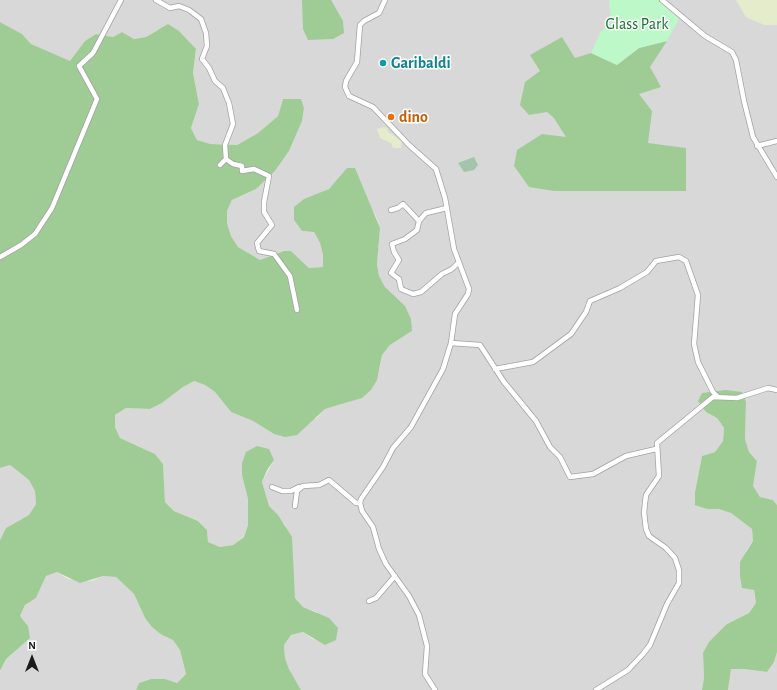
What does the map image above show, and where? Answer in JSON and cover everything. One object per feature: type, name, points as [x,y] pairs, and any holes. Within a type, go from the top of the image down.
[{"type":"street","points":[[0,257],[36,234],[52,208],[97,98],[79,66],[93,53],[121,0]]},
{"type":"street","points":[[156,0],[170,8],[179,6],[189,10],[201,19],[206,33],[207,46],[202,60],[209,68],[215,81],[223,88],[229,103],[232,124],[225,144],[226,158],[220,165]]},
{"type":"street","points":[[385,0],[379,13],[364,21],[360,25],[357,62],[346,81],[345,87],[349,96],[372,107],[409,146],[436,169],[447,208],[454,249],[469,292],[455,314],[451,343],[443,369],[411,427],[390,452],[383,467],[361,499],[360,503],[362,511],[373,527],[383,558],[409,596],[419,615],[427,646],[425,674],[435,690]]},
{"type":"street","points":[[662,0],[705,36],[726,47],[732,52],[736,60],[750,126],[758,146],[777,177]]},
{"type":"street","points":[[758,146],[777,140]]},
{"type":"street","points":[[226,158],[233,164],[242,166],[242,172],[254,169],[269,176],[264,202],[264,212],[272,225],[257,243],[259,251],[274,254],[290,276],[297,310]]},
{"type":"street","points":[[391,210],[398,208],[403,204],[419,221]]},
{"type":"street","points":[[447,208],[426,213],[419,221],[417,230],[405,239],[392,244],[394,252],[399,260],[391,273],[399,279],[401,289],[413,294],[421,292],[459,262]]},
{"type":"street","points":[[495,368],[533,362],[571,334],[579,324],[590,301],[620,288],[647,272],[656,261],[679,257],[686,261],[698,295],[694,344],[698,362],[713,392],[717,396]]},
{"type":"street","points":[[451,343],[479,344],[508,387],[536,421],[550,447],[560,456],[570,477],[593,474],[626,456],[656,448]]},
{"type":"street","points":[[596,690],[628,670],[650,645],[667,604],[679,582],[679,570],[675,558],[666,548],[649,536],[646,529],[644,512],[646,495],[659,476],[656,448],[657,443],[713,397],[737,398],[768,388],[777,390]]},
{"type":"street","points":[[272,487],[282,491],[291,491],[303,486],[319,485],[329,480],[356,503],[360,503]]},
{"type":"street","points":[[295,506],[297,491],[303,486]]},
{"type":"street","points":[[369,601],[376,598],[395,576]]},
{"type":"shaded area","points":[[0,0],[737,0],[746,17],[765,25],[777,25],[777,505],[773,500],[760,497],[752,486],[757,461],[749,452],[745,439],[746,402],[726,390],[706,412],[717,418],[724,428],[723,441],[715,452],[702,456],[695,492],[707,509],[719,509],[731,513],[752,529],[753,541],[746,551],[756,603],[749,613],[727,624],[703,653],[704,678],[702,690],[301,690],[289,669],[285,658],[284,645],[291,635],[303,632],[314,640],[317,612],[303,607],[295,598],[286,526],[269,506],[265,494],[262,482],[274,460],[242,475],[248,499],[248,525],[244,536],[233,545],[220,547],[208,542],[207,530],[198,521],[174,511],[165,502],[163,464],[155,454],[120,438],[115,427],[115,415],[126,408],[150,409],[162,403],[183,387],[194,381],[205,385],[215,392],[231,412],[253,421],[274,434],[317,418],[325,409],[349,402],[380,368],[382,355],[390,345],[412,331],[394,297],[385,287],[379,276],[377,264],[380,228],[376,216],[369,204],[338,180],[329,189],[294,207],[294,220],[302,231],[314,232],[320,243],[323,255],[323,267],[309,268],[291,251],[284,251],[260,260],[249,254],[238,247],[231,236],[227,223],[227,211],[232,200],[256,189],[275,171],[289,151],[302,120],[304,108],[283,99],[278,116],[258,133],[237,145],[209,144],[197,140],[191,128],[199,104],[193,73],[196,50],[179,31],[157,30],[146,37],[134,39],[122,32],[113,37],[96,34],[70,62],[31,44],[22,34],[0,22]]},
{"type":"shaded area","points":[[10,465],[29,480],[35,491],[36,504],[29,515],[6,528],[0,540],[0,468]]},
{"type":"shaded area","points":[[57,572],[68,579],[92,581],[103,576],[116,577],[134,594],[145,618],[162,635],[173,640],[180,650],[186,674],[177,683],[165,679],[151,679],[139,683],[136,690],[0,690],[0,672],[6,659],[16,650],[28,626],[20,616],[25,605],[36,598],[46,576]]},
{"type":"shaded area","points":[[777,652],[777,690],[728,690],[731,669],[767,672],[774,662]]},
{"type":"green space","points":[[302,0],[331,0],[343,21],[344,33],[333,39],[308,40],[303,29]]},
{"type":"green space","name":"Glass Park","points":[[609,0],[658,0],[679,19],[667,41],[639,48],[617,65],[591,53],[601,31],[611,24]]},
{"type":"green space","points":[[736,0],[777,0],[777,25],[765,25],[746,17]]},
{"type":"green space","points":[[0,22],[22,34],[31,44],[70,61],[85,41],[96,34],[113,37],[122,32],[134,39],[146,37],[168,24],[179,31],[196,49],[193,73],[199,104],[191,128],[197,140],[210,144],[237,145],[258,133],[278,116],[283,99],[301,99],[304,108],[302,121],[289,151],[275,171],[256,189],[232,200],[227,211],[227,223],[231,236],[238,247],[260,260],[284,251],[291,251],[309,268],[323,267],[323,255],[320,243],[314,232],[302,231],[294,220],[294,207],[304,199],[329,189],[347,168],[355,168],[380,228],[377,264],[379,276],[385,287],[405,306],[411,319],[412,331],[390,345],[382,355],[377,380],[371,390],[362,398],[325,409],[297,435],[285,437],[274,434],[253,421],[231,412],[215,392],[205,385],[194,381],[183,387],[162,403],[150,409],[126,408],[115,415],[115,427],[120,438],[155,454],[163,464],[165,502],[174,511],[198,521],[207,530],[208,542],[220,547],[233,545],[244,537],[248,525],[248,499],[242,475],[242,463],[246,452],[257,446],[269,449],[274,460],[267,470],[262,482],[269,506],[278,515],[292,537],[295,598],[303,607],[329,618],[338,628],[336,640],[325,645],[303,632],[291,635],[284,645],[285,658],[289,669],[301,690],[136,690],[139,683],[151,679],[165,679],[177,683],[186,674],[180,650],[173,640],[162,635],[152,627],[145,618],[134,594],[116,577],[103,576],[80,583],[57,572],[46,576],[36,598],[25,605],[20,616],[28,626],[30,638],[6,659],[0,671],[0,540],[6,528],[29,515],[36,504],[35,491],[29,480],[10,465],[0,468]]},
{"type":"green space","points":[[562,37],[575,58],[591,53],[617,65],[639,48],[667,41],[650,67],[661,87],[639,94],[652,111],[648,143],[686,148],[686,191],[554,191],[529,187],[514,166],[517,150],[542,134],[566,137],[554,118],[547,112],[529,115],[520,105],[525,82],[540,71],[530,55]]},
{"type":"green space","points":[[384,127],[387,128],[388,132],[402,141],[401,148],[393,148],[391,143],[380,138],[377,129]]},
{"type":"green space","points":[[474,157],[478,165],[474,170],[464,172],[458,163]]},
{"type":"green space","points":[[726,390],[742,392],[746,402],[745,439],[749,452],[757,461],[753,486],[760,497],[773,500],[777,505],[777,652],[774,662],[767,672],[731,669],[728,690],[702,690],[704,678],[703,653],[709,642],[727,624],[749,613],[756,603],[754,590],[742,588],[740,576],[740,562],[753,541],[752,529],[731,513],[719,509],[707,509],[695,505],[695,492],[702,456],[715,452],[723,441],[724,428],[717,418],[706,412],[698,401],[702,393]]},
{"type":"place","name":"Garibaldi","points":[[383,63]]},
{"type":"place","name":"dino","points":[[391,117]]}]
